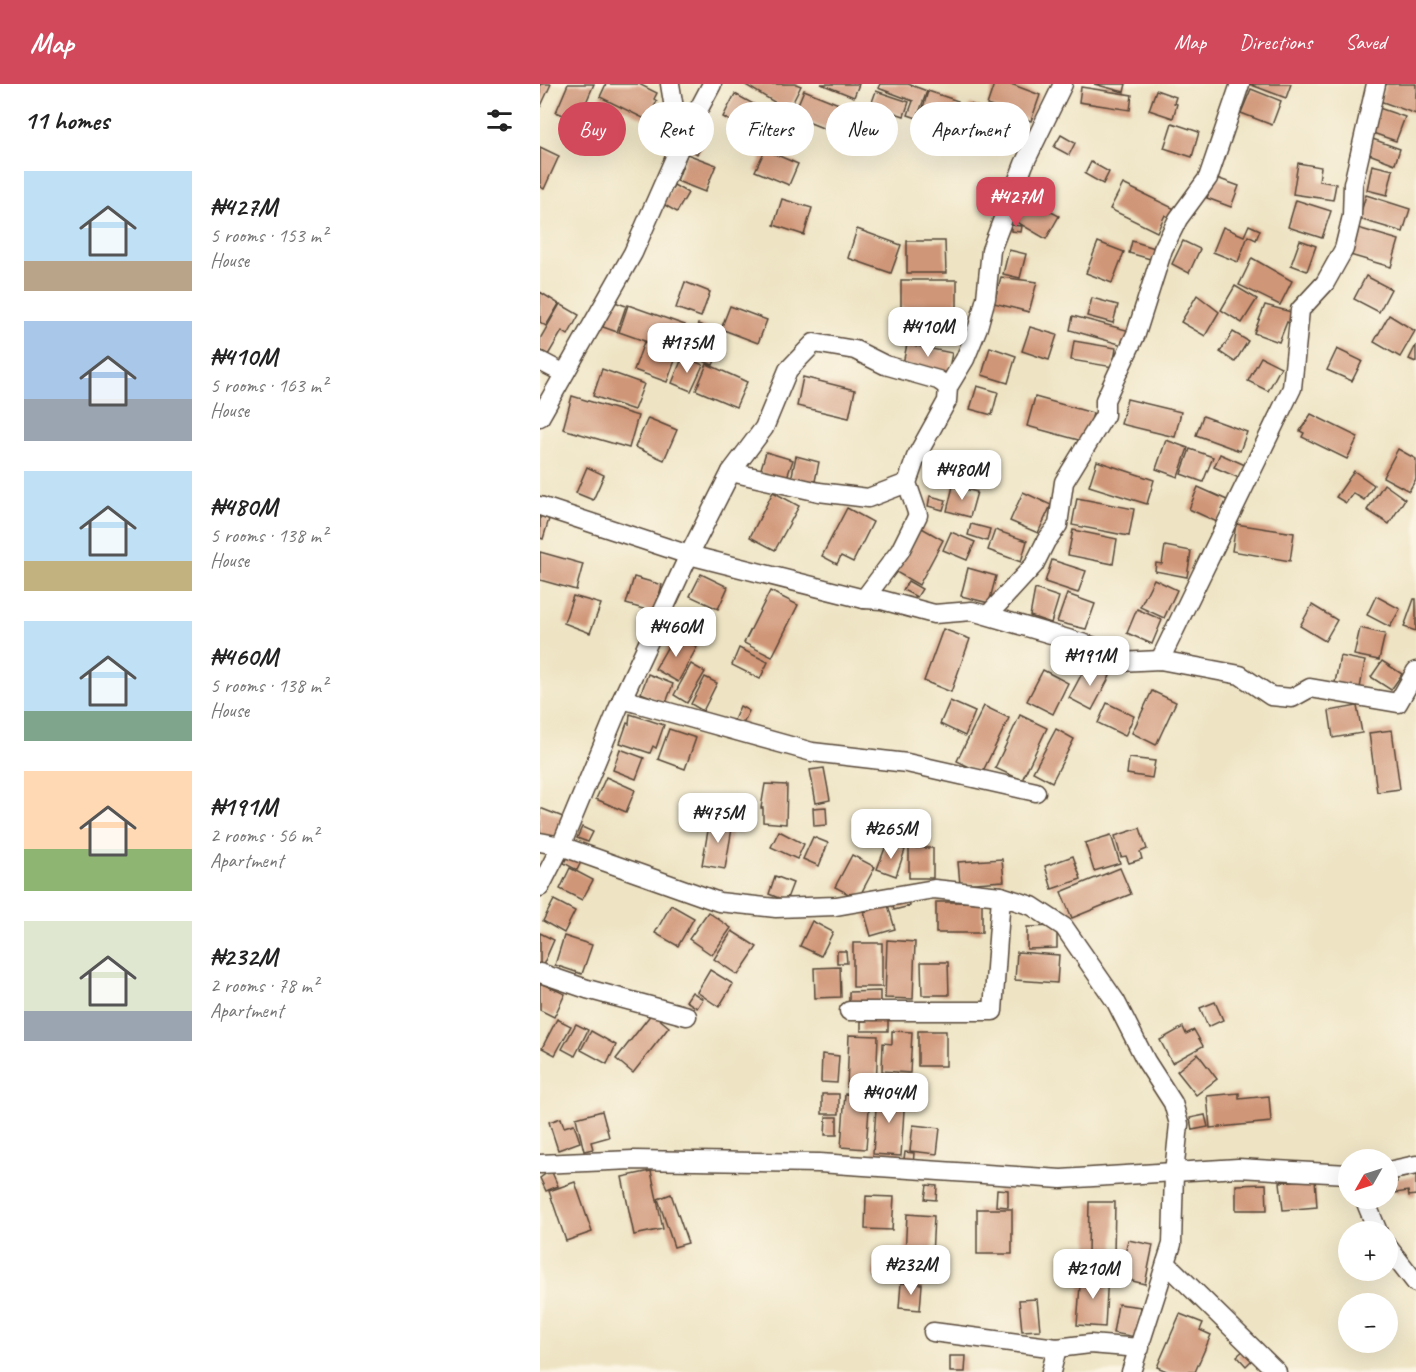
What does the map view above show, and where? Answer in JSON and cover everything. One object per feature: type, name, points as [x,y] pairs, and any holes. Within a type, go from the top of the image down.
[{"type":"street","points":[[670,84],[673,102]]},
{"type":"street","points":[[703,102],[712,84]]},
{"type":"street","points":[[864,599],[900,551],[918,515],[907,483],[916,457],[946,401],[948,387],[965,358],[978,327],[986,298],[991,250],[1024,164],[1063,84]]},
{"type":"street","points":[[988,615],[1034,565],[1046,541],[1058,525],[1064,482],[1105,415],[1105,400],[1136,334],[1163,249],[1178,219],[1208,178],[1240,84]]},
{"type":"street","points":[[1160,660],[1292,388],[1300,310],[1325,283],[1344,249],[1352,216],[1353,184],[1376,84]]},
{"type":"street","points":[[540,417],[633,253],[677,156]]},
{"type":"street","points":[[540,887],[561,846],[622,699],[689,555],[732,472],[764,428],[788,370],[814,343],[855,350],[885,365],[938,380],[948,387]]},
{"type":"street","points":[[540,361],[564,373]]},
{"type":"street","points":[[732,472],[819,492],[868,498],[907,483]]},
{"type":"street","points":[[540,506],[689,555],[864,599],[882,600],[934,614],[972,611],[988,615],[1092,645],[1119,662],[1160,660],[1239,675],[1271,696],[1292,698],[1310,688],[1407,705],[1416,671]]},
{"type":"street","points":[[622,699],[812,752],[907,763],[1036,792]]},
{"type":"street","points":[[540,842],[561,846],[719,902],[776,908],[836,906],[934,889],[1001,896],[1032,906],[1064,927],[1116,1002],[1146,1061],[1173,1103],[1179,1124],[1174,1173],[1172,1244],[1131,1372]]},
{"type":"street","points":[[849,1011],[993,1011],[1001,896]]},
{"type":"street","points":[[540,973],[687,1016]]},
{"type":"street","points":[[540,1164],[633,1160],[819,1163],[1061,1179],[1238,1168],[1338,1173]]},
{"type":"street","points":[[1398,1169],[1416,1165]]},
{"type":"street","points":[[1398,1259],[1416,1283]]},
{"type":"street","points":[[1166,1263],[1277,1372]]},
{"type":"street","points":[[933,1332],[1057,1348],[1090,1344],[1140,1348]]},
{"type":"street","points":[[1051,1372],[1057,1348]]},
{"type":"building","points":[[540,84],[551,84],[540,108]]},
{"type":"building","points":[[568,84],[594,84],[586,102],[560,102]]},
{"type":"building","points":[[606,84],[639,84],[657,93],[654,99],[657,101],[638,102],[638,116],[626,110],[626,102],[610,102],[600,97]]},
{"type":"building","points":[[744,84],[796,84],[801,86],[793,102],[774,102]]},
{"type":"building","points":[[821,84],[859,84],[854,97]]},
{"type":"building","points":[[880,84],[908,84],[927,91],[923,102],[913,102],[878,88]]},
{"type":"building","points":[[994,84],[1011,84],[1040,95],[1031,121],[1030,102],[988,102]]},
{"type":"building","points":[[1094,84],[1126,84],[1124,92]]},
{"type":"building","points":[[1249,84],[1291,84],[1286,98]]},
{"type":"building","points":[[1386,84],[1416,84],[1416,114],[1380,101]]},
{"type":"building","points":[[1081,87],[1132,95],[1130,110],[1079,102]]},
{"type":"building","points":[[1251,89],[1281,101],[1272,125],[1241,113]]},
{"type":"building","points":[[804,90],[834,102],[826,102],[826,129],[814,124],[814,102],[799,102]]},
{"type":"building","points":[[1156,90],[1176,97],[1174,103],[1177,104],[1173,118],[1149,110]]},
{"type":"building","points":[[876,91],[909,102],[904,116],[898,114],[898,102],[872,102]]},
{"type":"building","points":[[928,91],[958,101],[958,102],[925,102]]},
{"type":"building","points":[[735,94],[750,102],[731,102]]},
{"type":"building","points":[[1379,108],[1405,117],[1396,141],[1370,132]]},
{"type":"building","points":[[1172,123],[1199,132],[1192,157],[1164,148]]},
{"type":"building","points":[[1061,135],[1075,143],[1069,155],[1054,147]]},
{"type":"building","points":[[1370,138],[1400,149],[1395,164],[1364,152]]},
{"type":"building","points":[[540,147],[559,156],[544,189],[540,187]]},
{"type":"building","points":[[686,156],[716,165],[705,192],[677,181]]},
{"type":"building","points":[[762,156],[779,156],[798,164],[789,185],[755,171]]},
{"type":"building","points":[[1091,162],[1109,172],[1103,184],[1085,174]]},
{"type":"building","points":[[1298,163],[1321,167],[1319,181],[1336,184],[1333,200],[1293,194]]},
{"type":"building","points":[[1372,165],[1393,170],[1387,195],[1367,190]]},
{"type":"building","points":[[1214,177],[1239,186],[1231,207],[1207,198]]},
{"type":"building","points":[[1123,184],[1179,211],[1174,220],[1165,215],[1157,232],[1110,209]]},
{"type":"building","points":[[674,185],[688,193],[677,212],[663,204]]},
{"type":"building","points":[[1366,195],[1410,209],[1403,232],[1359,219]]},
{"type":"building","points":[[782,199],[812,208],[804,235],[774,225]]},
{"type":"building","points":[[1029,200],[1059,216],[1046,239],[1017,222]]},
{"type":"building","points":[[1296,200],[1331,211],[1322,238],[1288,227]]},
{"type":"building","points":[[1011,225],[1022,226],[1021,232],[1011,231]]},
{"type":"building","points":[[1249,225],[1260,230],[1256,240],[1248,236],[1238,262],[1213,252],[1223,227],[1244,236]]},
{"type":"building","points":[[1358,228],[1399,240],[1391,267],[1350,255]]},
{"type":"building","points":[[857,229],[901,245],[891,273],[848,258]]},
{"type":"building","points":[[1300,240],[1316,246],[1307,271],[1291,265]]},
{"type":"building","points":[[907,241],[945,241],[946,273],[907,273]]},
{"type":"building","points":[[1132,241],[1158,249],[1154,260],[1129,253]]},
{"type":"building","points":[[1183,241],[1200,249],[1189,273],[1172,264]]},
{"type":"building","points":[[1098,242],[1124,252],[1112,283],[1086,273]]},
{"type":"building","points":[[1009,250],[1026,254],[1020,278],[1003,274]]},
{"type":"building","points":[[1252,258],[1292,281],[1280,305],[1239,285]]},
{"type":"building","points":[[1366,276],[1391,289],[1379,312],[1354,299]]},
{"type":"building","points":[[1001,277],[1037,282],[1029,312],[994,303]]},
{"type":"building","points":[[901,280],[957,280],[957,308],[901,308]]},
{"type":"building","points":[[685,282],[710,292],[701,317],[676,308]]},
{"type":"building","points":[[1235,286],[1257,299],[1242,323],[1221,310]]},
{"type":"building","points":[[540,292],[559,304],[546,326],[540,322]]},
{"type":"building","points":[[1197,295],[1219,312],[1205,336],[1181,322]]},
{"type":"building","points":[[1092,298],[1118,305],[1113,323],[1087,316]]},
{"type":"building","points":[[612,301],[626,306],[617,332],[603,327]]},
{"type":"building","points":[[560,304],[579,315],[568,335],[562,331],[548,355],[540,350],[540,339]]},
{"type":"building","points":[[628,305],[685,325],[676,352],[619,332]]},
{"type":"building","points":[[1265,305],[1295,313],[1290,324],[1287,322],[1279,342],[1254,333]]},
{"type":"building","points":[[730,306],[767,320],[758,343],[721,329]]},
{"type":"building","points":[[910,311],[963,311],[964,342],[910,342]]},
{"type":"building","points":[[1389,315],[1415,331],[1400,357],[1374,342]]},
{"type":"building","points":[[1073,316],[1134,332],[1130,347],[1070,330]]},
{"type":"building","points":[[698,324],[725,336],[713,365],[686,354]]},
{"type":"building","points":[[1030,327],[1057,335],[1049,360],[1022,351]]},
{"type":"building","points":[[1233,332],[1248,341],[1235,362],[1220,352]]},
{"type":"building","points":[[1074,341],[1116,348],[1113,367],[1071,360]]},
{"type":"building","points":[[644,342],[677,355],[667,382],[634,370]]},
{"type":"building","points":[[907,344],[952,353],[948,373],[903,364]]},
{"type":"building","points":[[1416,345],[1416,362],[1409,359]]},
{"type":"building","points":[[990,347],[1016,356],[1008,383],[982,375]]},
{"type":"building","points":[[1337,349],[1362,361],[1352,381],[1327,370]]},
{"type":"building","points":[[683,356],[703,365],[691,391],[672,383]]},
{"type":"building","points":[[1261,357],[1281,367],[1268,391],[1248,381]]},
{"type":"building","points":[[707,364],[747,382],[736,407],[696,390]]},
{"type":"building","points":[[602,369],[644,384],[634,410],[593,396]]},
{"type":"building","points":[[803,377],[855,390],[849,418],[797,406]]},
{"type":"building","points":[[977,386],[998,392],[992,415],[970,409]]},
{"type":"building","points":[[572,396],[638,416],[629,448],[563,429]]},
{"type":"building","points":[[1035,397],[1093,413],[1086,442],[1027,426]]},
{"type":"building","points":[[1127,399],[1181,412],[1175,437],[1121,424]]},
{"type":"building","points":[[1311,414],[1358,437],[1347,459],[1302,437],[1304,433],[1300,431]]},
{"type":"building","points":[[1203,416],[1247,432],[1240,451],[1196,435]]},
{"type":"building","points":[[648,418],[677,430],[664,460],[635,447]]},
{"type":"building","points":[[1166,440],[1188,448],[1178,477],[1156,469]]},
{"type":"building","points":[[1190,449],[1213,457],[1203,482],[1181,474]]},
{"type":"building","points":[[1398,449],[1416,459],[1416,479],[1409,491],[1383,477]]},
{"type":"building","points":[[766,452],[793,460],[786,480],[760,472]]},
{"type":"building","points":[[1220,454],[1245,465],[1239,478],[1214,467]]},
{"type":"building","points":[[796,456],[819,462],[814,486],[791,480]]},
{"type":"building","points":[[1097,461],[1154,480],[1147,504],[1089,486]]},
{"type":"building","points":[[587,467],[604,475],[593,500],[576,493]]},
{"type":"building","points":[[1354,471],[1374,485],[1364,500],[1353,493],[1346,503],[1336,497]]},
{"type":"building","points":[[1384,484],[1405,499],[1389,524],[1367,510]]},
{"type":"building","points":[[953,486],[977,492],[970,517],[947,511]]},
{"type":"building","points":[[1198,487],[1227,500],[1217,522],[1189,509]]},
{"type":"building","points":[[773,492],[799,506],[775,550],[750,537]]},
{"type":"building","points":[[1023,492],[1051,505],[1038,533],[1010,521]]},
{"type":"building","points":[[930,496],[946,500],[943,510],[928,506]]},
{"type":"building","points":[[1077,498],[1134,509],[1129,536],[1072,525]]},
{"type":"building","points":[[847,508],[873,522],[853,562],[841,556],[837,564],[822,556]]},
{"type":"building","points":[[540,516],[549,519],[543,539],[540,538]]},
{"type":"building","points":[[971,524],[990,529],[987,541],[968,535]]},
{"type":"building","points":[[1236,524],[1294,533],[1290,561],[1232,551]]},
{"type":"building","points":[[920,527],[943,540],[919,585],[896,572]]},
{"type":"building","points":[[995,530],[1027,541],[1021,562],[988,550]]},
{"type":"building","points":[[1073,530],[1117,539],[1113,564],[1068,555]]},
{"type":"building","points":[[951,532],[975,542],[967,560],[943,550]]},
{"type":"building","points":[[1165,546],[1191,551],[1187,577],[1155,571],[1156,563],[1162,564]]},
{"type":"building","points":[[540,552],[583,564],[576,590],[540,580]]},
{"type":"building","points":[[1052,560],[1086,571],[1078,593],[1045,582]]},
{"type":"building","points":[[968,568],[996,576],[989,603],[961,596]]},
{"type":"building","points":[[701,574],[728,587],[718,609],[690,596]]},
{"type":"building","points":[[634,577],[662,585],[654,612],[626,604]]},
{"type":"building","points":[[1154,579],[1177,590],[1164,618],[1140,607]]},
{"type":"building","points":[[908,581],[922,589],[917,597],[903,590]]},
{"type":"building","points":[[1035,589],[1059,597],[1051,623],[1030,616]]},
{"type":"building","points":[[770,591],[798,605],[772,657],[744,643]]},
{"type":"building","points":[[1067,594],[1095,604],[1086,629],[1057,622]]},
{"type":"building","points":[[573,596],[601,604],[590,633],[564,623]]},
{"type":"building","points":[[1376,596],[1400,609],[1390,627],[1367,615]]},
{"type":"building","points":[[1414,599],[1416,599],[1416,631],[1404,627]]},
{"type":"building","points":[[1312,605],[1337,620],[1325,641],[1300,626]]},
{"type":"building","points":[[1137,609],[1162,620],[1152,644],[1127,633]]},
{"type":"building","points":[[1360,628],[1385,634],[1379,660],[1354,655]]},
{"type":"building","points":[[943,629],[970,639],[951,692],[924,681]]},
{"type":"building","points":[[675,634],[697,647],[678,682],[655,669]]},
{"type":"building","points":[[739,648],[768,662],[760,679],[732,665]]},
{"type":"building","points":[[1340,656],[1365,661],[1360,688],[1335,683]]},
{"type":"building","points":[[1382,661],[1402,674],[1391,690],[1371,677]]},
{"type":"building","points":[[691,664],[705,672],[687,703],[674,695]]},
{"type":"building","points":[[1087,664],[1110,676],[1092,710],[1069,698]]},
{"type":"building","points":[[1043,670],[1068,683],[1053,714],[1027,701]]},
{"type":"building","points":[[648,674],[673,684],[666,703],[641,693]]},
{"type":"building","points":[[705,677],[717,683],[703,711],[691,704]]},
{"type":"building","points":[[1152,691],[1176,702],[1156,745],[1132,733]]},
{"type":"building","points":[[950,701],[975,712],[965,736],[940,724]]},
{"type":"building","points":[[1107,703],[1134,716],[1125,736],[1098,723]]},
{"type":"building","points":[[740,706],[749,711],[743,724],[734,720]]},
{"type":"building","points":[[984,706],[1009,718],[982,773],[957,761]]},
{"type":"building","points":[[1357,706],[1362,733],[1333,738],[1329,711]]},
{"type":"building","points":[[630,714],[664,725],[656,748],[653,746],[650,753],[620,743],[627,723],[629,724]]},
{"type":"building","points":[[1020,715],[1047,728],[1022,780],[995,768]]},
{"type":"building","points":[[669,729],[696,738],[685,769],[658,759]]},
{"type":"building","points":[[1056,729],[1074,739],[1052,782],[1033,772]]},
{"type":"building","points":[[1392,730],[1400,789],[1377,792],[1369,733]]},
{"type":"building","points":[[620,749],[644,758],[636,779],[613,770]]},
{"type":"building","points":[[1129,758],[1155,761],[1152,778],[1127,774]]},
{"type":"building","points":[[824,768],[830,800],[816,803],[810,770]]},
{"type":"building","points":[[606,777],[635,790],[626,812],[596,799]]},
{"type":"building","points":[[765,784],[787,785],[786,824],[763,822],[763,808],[761,808]]},
{"type":"building","points":[[826,807],[827,825],[814,826],[813,808]]},
{"type":"building","points":[[540,808],[563,817],[555,839],[540,834]]},
{"type":"building","points":[[710,819],[733,823],[725,869],[702,865]]},
{"type":"building","points":[[582,827],[593,832],[588,842],[577,838]]},
{"type":"building","points":[[1140,828],[1147,849],[1140,852],[1142,859],[1129,863],[1126,856],[1121,857],[1115,836]]},
{"type":"building","points":[[779,831],[804,844],[797,859],[771,847]]},
{"type":"building","points":[[1111,835],[1120,863],[1094,871],[1085,843]]},
{"type":"building","points":[[813,837],[828,843],[819,866],[803,859]]},
{"type":"building","points":[[887,843],[905,850],[896,876],[877,869]]},
{"type":"building","points":[[909,848],[933,848],[933,878],[909,878]]},
{"type":"building","points":[[568,855],[581,862],[577,870],[564,863]]},
{"type":"building","points":[[852,855],[875,867],[858,899],[835,887]]},
{"type":"building","points":[[1073,856],[1081,879],[1052,889],[1045,866]]},
{"type":"building","points":[[1002,859],[1004,881],[960,884],[958,862]]},
{"type":"building","points":[[570,868],[593,880],[582,900],[560,889]]},
{"type":"building","points":[[1120,868],[1131,894],[1072,918],[1061,892]]},
{"type":"building","points":[[775,876],[793,883],[786,901],[769,894]]},
{"type":"building","points":[[908,897],[910,906],[894,910],[892,901]]},
{"type":"building","points":[[554,900],[575,911],[564,933],[543,921]]},
{"type":"building","points":[[936,902],[982,902],[982,933],[936,933]]},
{"type":"building","points":[[671,905],[694,918],[678,946],[655,933]]},
{"type":"building","points":[[888,905],[895,929],[871,936],[864,912]]},
{"type":"building","points":[[708,912],[731,928],[712,955],[689,939]]},
{"type":"building","points":[[812,921],[833,932],[821,956],[800,946]]},
{"type":"building","points":[[1057,926],[1057,948],[1027,949],[1027,927]]},
{"type":"building","points":[[732,931],[757,947],[738,975],[714,959]]},
{"type":"building","points":[[540,933],[554,940],[543,965],[540,964]]},
{"type":"building","points":[[564,936],[592,945],[582,974],[555,965]]},
{"type":"building","points":[[887,940],[915,942],[913,999],[885,998]]},
{"type":"building","points":[[853,943],[882,943],[882,987],[853,987]]},
{"type":"building","points":[[837,951],[846,951],[847,963],[837,963]]},
{"type":"building","points":[[1017,952],[1059,955],[1057,983],[1015,980]]},
{"type":"building","points":[[921,962],[948,962],[949,995],[922,995]]},
{"type":"building","points":[[840,967],[841,997],[815,998],[814,968]]},
{"type":"building","points":[[710,970],[733,984],[719,1007],[697,992]]},
{"type":"building","points":[[540,983],[565,994],[554,1017],[540,1010]]},
{"type":"building","points":[[880,991],[880,1002],[849,1002],[849,992]]},
{"type":"building","points":[[692,992],[703,999],[697,1008],[686,1001]]},
{"type":"building","points":[[1215,1002],[1223,1020],[1208,1027],[1200,1008]]},
{"type":"building","points":[[652,1013],[669,1027],[633,1073],[616,1059]]},
{"type":"building","points":[[866,1016],[888,1016],[888,1031],[861,1031],[861,1021],[866,1021]]},
{"type":"building","points":[[557,1019],[571,1026],[555,1055],[542,1048]]},
{"type":"building","points":[[576,1024],[588,1030],[575,1056],[562,1049]]},
{"type":"building","points":[[1183,1027],[1186,1034],[1194,1030],[1203,1046],[1172,1063],[1160,1040]]},
{"type":"building","points":[[591,1031],[616,1045],[607,1064],[581,1050]]},
{"type":"building","points":[[892,1031],[912,1032],[910,1073],[882,1071],[883,1043],[892,1044]]},
{"type":"building","points":[[918,1031],[946,1031],[946,1066],[918,1066]]},
{"type":"building","points":[[849,1035],[878,1036],[876,1089],[847,1087]]},
{"type":"building","points":[[822,1054],[839,1056],[837,1083],[821,1082]]},
{"type":"building","points":[[1198,1054],[1217,1079],[1196,1095],[1177,1071]]},
{"type":"building","points":[[880,1074],[909,1075],[909,1092],[879,1091]]},
{"type":"building","points":[[877,1093],[905,1095],[901,1156],[873,1154]]},
{"type":"building","points":[[1239,1093],[1239,1099],[1269,1096],[1271,1122],[1210,1128],[1207,1096]]},
{"type":"building","points":[[822,1094],[839,1094],[839,1114],[822,1114]]},
{"type":"building","points":[[845,1094],[870,1096],[866,1149],[841,1147]]},
{"type":"building","points":[[602,1111],[609,1137],[591,1142],[593,1149],[584,1151],[576,1118]]},
{"type":"building","points":[[1205,1115],[1208,1127],[1192,1130],[1190,1118]]},
{"type":"building","points":[[826,1117],[837,1117],[837,1135],[825,1135]]},
{"type":"building","points":[[561,1118],[564,1127],[574,1124],[580,1142],[558,1150],[549,1122]]},
{"type":"building","points":[[913,1125],[940,1128],[937,1154],[910,1151]]},
{"type":"building","points":[[905,1152],[914,1153],[913,1166],[903,1165]]},
{"type":"building","points":[[551,1170],[558,1186],[546,1191],[540,1178]]},
{"type":"building","points":[[651,1171],[663,1229],[634,1235],[622,1177]]},
{"type":"building","points":[[1416,1175],[1416,1195],[1409,1196],[1408,1191],[1398,1193],[1398,1179]]},
{"type":"building","points":[[1315,1179],[1317,1207],[1283,1210],[1280,1182]]},
{"type":"building","points":[[575,1182],[592,1232],[566,1241],[549,1191]]},
{"type":"building","points":[[1266,1184],[1267,1210],[1236,1210],[1236,1185]]},
{"type":"building","points":[[927,1185],[937,1186],[936,1200],[925,1199]]},
{"type":"building","points":[[997,1189],[1008,1190],[1008,1207],[996,1206]]},
{"type":"building","points":[[671,1194],[688,1243],[674,1247],[658,1199]]},
{"type":"building","points":[[866,1196],[894,1197],[892,1230],[865,1229]]},
{"type":"building","points":[[1089,1202],[1115,1202],[1114,1255],[1088,1254]]},
{"type":"building","points":[[977,1209],[1012,1209],[1012,1254],[977,1254]]},
{"type":"building","points":[[907,1214],[934,1216],[932,1257],[905,1256]]},
{"type":"building","points":[[1128,1240],[1153,1245],[1145,1284],[1120,1278]]},
{"type":"building","points":[[874,1258],[897,1260],[895,1279],[872,1276]]},
{"type":"building","points":[[1081,1272],[1108,1274],[1105,1327],[1077,1325]]},
{"type":"building","points":[[901,1283],[922,1284],[920,1310],[899,1308]]},
{"type":"building","points":[[1037,1299],[1040,1330],[1022,1331],[1019,1300]]},
{"type":"building","points":[[1118,1304],[1141,1307],[1136,1337],[1113,1333]]},
{"type":"building","points":[[1180,1314],[1203,1323],[1200,1330],[1211,1335],[1195,1372],[1169,1372],[1157,1367]]},
{"type":"building","points":[[1244,1350],[1252,1360],[1246,1366],[1237,1356]]},
{"type":"building","points":[[950,1356],[966,1356],[965,1372],[950,1372]]}]
